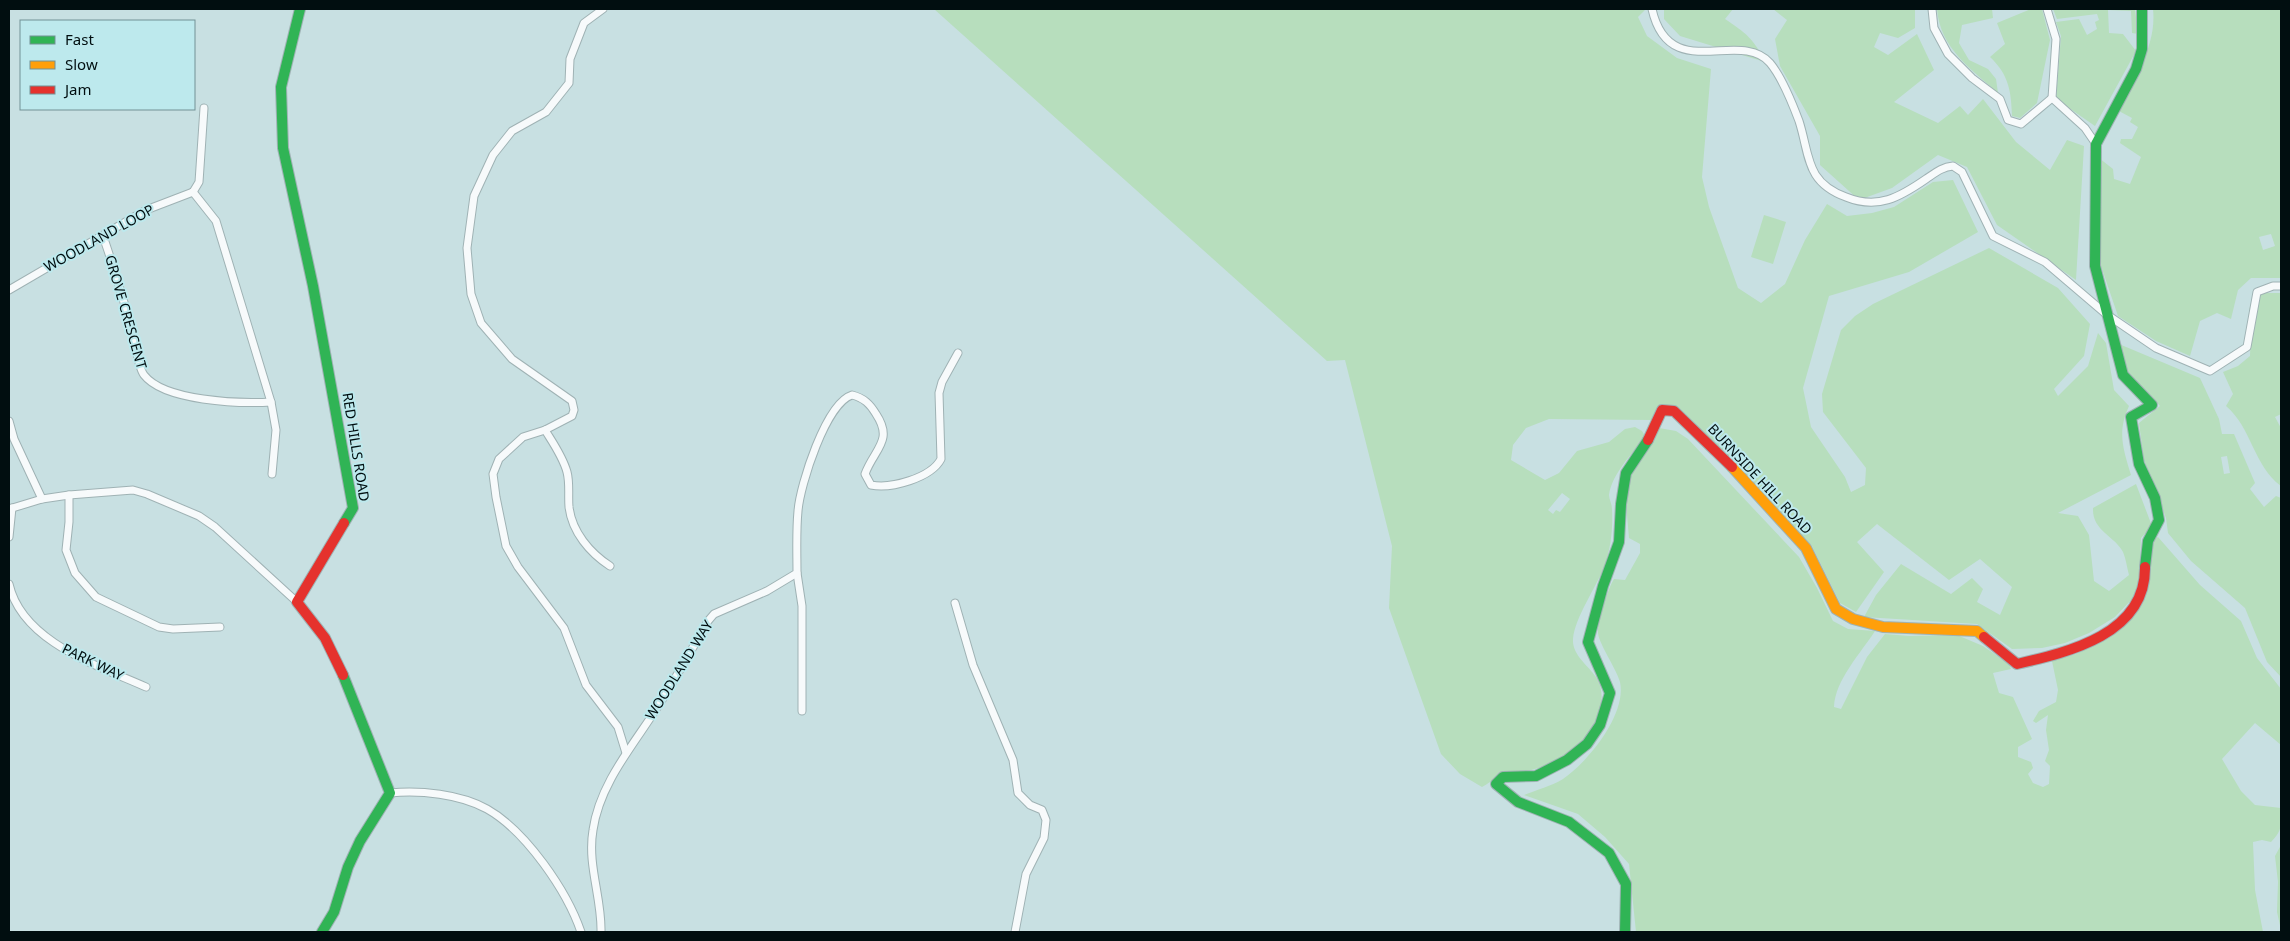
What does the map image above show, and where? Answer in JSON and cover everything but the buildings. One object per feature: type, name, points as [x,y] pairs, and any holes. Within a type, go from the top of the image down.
[{"type":"street","name":"RED HILLS ROAD","points":[[297,602],[352,508],[344,453],[313,286],[283,148],[281,87],[300,9]]},
{"type":"street","points":[[603,9],[584,23],[570,59],[569,83],[546,112],[512,130],[493,155],[474,196],[467,248],[471,294],[481,323],[512,360],[572,401],[574,410],[572,416],[545,430],[523,437],[499,459],[493,474],[500,524],[506,546],[518,567],[564,628],[586,685],[618,728],[626,754]]},
{"type":"street","points":[[1652,9],[1656,23],[1676,46],[1686,50],[1701,52],[1744,52],[1755,54],[1770,63],[1799,121],[1808,161],[1823,183],[1835,192],[1864,202],[1878,202],[1901,196],[1940,169],[1953,166],[1962,172],[1993,236],[2046,262],[2106,314],[2156,348],[2210,371],[2247,346],[2257,292],[2273,286],[2281,286]]},
{"type":"street","points":[[1932,9],[1934,28],[1948,54],[1972,78],[2000,99],[2008,120],[2021,124],[2052,98],[2056,39],[2047,9]]},
{"type":"street","points":[[2052,98],[2085,128],[2096,144],[2136,69],[2142,49],[2142,9]]},
{"type":"street","points":[[204,108],[199,182],[193,192],[216,221],[271,402],[276,430],[272,474]]},
{"type":"street","name":"BURNSIDE HILL ROAD","points":[[1625,932],[1626,884],[1609,852],[1569,822],[1518,802],[1496,784],[1503,777],[1536,776],[1567,760],[1587,744],[1600,725],[1610,692],[1588,642],[1603,586],[1619,542],[1621,504],[1626,473],[1645,447],[1662,410],[1674,411],[1712,446],[1806,548],[1836,609],[1853,620],[1883,627],[1977,631],[2017,664],[2072,650],[2100,638],[2134,610],[2144,589],[2147,543],[2159,520],[2155,498],[2139,464],[2132,417],[2152,405],[2123,375],[2095,266],[2096,144]]},
{"type":"street","name":"WOODLAND LOOP","points":[[9,290],[146,210],[193,192]]},
{"type":"street","name":"GROVE CRESCENT","points":[[103,236],[120,286],[142,373],[156,386],[193,397],[244,403],[271,402]]},
{"type":"street","points":[[802,711],[802,606],[797,573],[798,509],[815,448],[840,401],[852,395],[861,398],[872,407],[883,424],[885,432],[883,440],[865,474],[871,485],[884,486],[922,477],[930,473],[938,466],[943,453],[939,393],[942,382],[958,353]]},
{"type":"street","points":[[9,421],[14,439],[42,499]]},
{"type":"street","points":[[545,430],[568,473],[573,523],[585,544],[597,558],[610,566]]},
{"type":"street","points":[[9,537],[10,509],[42,499],[69,495],[133,490],[199,516],[215,527],[297,602],[325,638],[337,660],[390,793]]},
{"type":"street","points":[[69,495],[66,550],[75,573],[96,597],[159,627],[173,629],[220,626]]},
{"type":"street","name":"WOODLAND WAY","points":[[601,932],[590,857],[593,829],[600,800],[626,754],[714,614],[767,591],[797,573]]},
{"type":"street","name":"PARK WAY","points":[[9,584],[11,594],[23,614],[46,636],[70,654],[146,687]]},
{"type":"street","points":[[955,603],[973,665],[1013,760],[1018,793],[1030,805],[1042,810],[1046,820],[1044,838],[1026,874],[1015,932]]},
{"type":"street","points":[[390,793],[428,792],[486,809],[510,826],[539,858],[569,904],[581,932]]},
{"type":"street","points":[[322,932],[334,912],[348,868],[356,850],[390,793]]},
{"type":"green space","points":[[934,9],[1646,9],[1638,17],[1647,36],[1677,58],[1711,69],[1702,177],[1709,207],[1738,288],[1761,303],[1785,284],[1805,240],[1827,204],[1847,216],[1872,213],[1894,207],[1933,182],[1953,180],[1978,232],[1909,272],[1829,296],[1803,388],[1811,427],[1845,477],[1851,492],[1865,485],[1866,468],[1823,412],[1822,394],[1841,330],[1855,316],[1873,304],[1989,248],[2058,288],[2090,324],[2084,356],[2054,389],[2058,396],[2088,366],[2098,333],[2106,343],[2114,390],[2129,406],[2123,424],[2122,440],[2131,475],[2058,513],[2078,516],[2089,535],[2094,581],[2109,591],[2129,575],[2123,552],[2100,528],[2096,522],[2093,508],[2136,484],[2152,526],[2141,538],[2139,584],[2134,597],[2115,617],[2089,633],[2065,643],[2042,648],[2012,649],[1977,624],[1864,617],[1876,595],[1901,564],[1951,594],[1972,578],[1983,589],[1977,602],[2000,615],[2012,587],[1980,559],[1949,580],[1877,524],[1857,542],[1884,572],[1856,612],[1840,603],[1812,546],[1679,409],[1652,420],[1549,419],[1526,428],[1513,445],[1511,460],[1545,480],[1559,473],[1577,451],[1609,442],[1625,429],[1635,427],[1642,431],[1645,436],[1619,471],[1611,487],[1609,495],[1612,507],[1612,530],[1607,558],[1578,621],[1573,639],[1575,650],[1596,677],[1600,686],[1601,705],[1589,734],[1577,749],[1569,755],[1540,768],[1493,780],[1482,787],[1460,774],[1441,754],[1389,608],[1392,546],[1345,360],[1327,361]],"holes":[[[1562,493],[1570,499],[1560,512],[1556,510],[1553,514],[1548,510]]]},
{"type":"green space","points":[[1664,9],[1733,9],[1725,19],[1749,37],[1765,62],[1680,36],[1664,19]]},
{"type":"green space","points":[[1773,9],[1915,9],[1915,28],[1898,38],[1880,33],[1874,47],[1888,55],[1917,34],[1934,70],[1894,102],[1938,123],[1960,106],[1968,115],[1983,99],[2016,142],[2050,170],[2067,140],[2084,146],[2076,280],[1997,225],[1967,167],[1938,155],[1892,188],[1859,200],[1820,165],[1820,136],[1780,66],[1775,39],[1787,20]]},
{"type":"green space","points":[[1937,9],[1992,9],[1993,18],[1962,25],[1959,43],[1969,60],[1988,69],[1996,79],[1998,93],[1958,57],[1950,46],[1939,23]]},
{"type":"green space","points":[[2031,9],[2042,9],[2050,40],[2037,103],[2020,118],[2012,116],[2008,84],[2001,70],[1990,57],[2005,44],[1997,23]]},
{"type":"green space","points":[[2053,9],[2135,9],[2138,34],[2132,33],[2131,11],[2108,10],[2109,33],[2123,34],[2136,51],[2095,126],[2056,99],[2061,36],[2056,22],[2079,19],[2087,35],[2097,29],[2095,22],[2099,20],[2097,14],[2057,19]]},
{"type":"green space","points":[[2153,9],[2281,9],[2281,278],[2251,278],[2238,290],[2231,319],[2217,313],[2200,321],[2190,356],[2156,341],[2118,316],[2100,263],[2099,158],[2113,169],[2114,179],[2130,184],[2141,157],[2120,143],[2121,139],[2132,139],[2138,127],[2130,122],[2132,118],[2117,110],[2143,62],[2148,49],[2153,23]],"holes":[[[2271,234],[2275,246],[2263,250],[2259,237]]]},
{"type":"green space","points":[[1764,215],[1786,222],[1773,264],[1751,257]]},
{"type":"green space","points":[[2265,293],[2281,293],[2281,414],[2275,417],[2281,428],[2281,486],[2264,468],[2242,425],[2226,406],[2233,394],[2223,372],[2238,366],[2250,356],[2250,305],[2253,298]]},
{"type":"green space","points":[[2119,344],[2200,378],[2219,419],[2222,434],[2234,434],[2255,483],[2250,489],[2264,507],[2276,496],[2281,498],[2281,677],[2267,662],[2245,608],[2191,561],[2168,533],[2166,518],[2144,460],[2139,423],[2160,406],[2126,370]],"holes":[[[2227,456],[2230,473],[2224,474],[2221,457]]]},
{"type":"green space","points":[[1659,428],[1676,431],[1688,439],[1799,557],[1833,621],[1848,629],[1875,631],[1844,677],[1835,697],[1834,707],[1841,709],[1867,657],[1885,634],[1909,636],[1957,635],[1983,646],[2009,664],[2011,669],[1993,673],[1999,693],[2013,697],[2032,739],[2018,747],[2018,757],[2031,762],[2033,768],[2028,774],[2033,783],[2043,787],[2049,784],[2050,766],[2045,761],[2049,750],[2046,730],[2048,715],[2036,723],[2033,721],[2039,711],[2056,702],[2058,690],[2052,661],[2076,654],[2102,641],[2136,611],[2148,571],[2152,541],[2158,537],[2200,585],[2241,621],[2257,658],[2281,689],[2281,745],[2255,723],[2222,759],[2241,791],[2255,805],[2281,808],[2280,827],[2275,838],[2271,842],[2262,840],[2253,842],[2255,890],[2263,932],[1636,932],[1629,864],[1605,837],[1578,814],[1524,795],[1549,786],[1573,771],[1604,736],[1618,708],[1621,695],[1620,682],[1601,643],[1598,628],[1603,606],[1614,579],[1625,580],[1640,553],[1640,544],[1629,538],[1626,503],[1629,483],[1632,472],[1644,456]]},
{"type":"green space","points":[[2281,845],[2281,930],[2277,912],[2278,882],[2275,856]]},
{"type":"traffic: fast","points":[[300,9],[281,87],[283,148],[313,286],[353,508],[344,523]]},
{"type":"traffic: fast","points":[[2142,9],[2142,49],[2136,69],[2096,144],[2095,266],[2123,375],[2152,405],[2131,417],[2139,464],[2155,498],[2159,520],[2148,541],[2145,567]]},
{"type":"traffic: fast","points":[[1625,932],[1626,884],[1609,853],[1569,822],[1518,802],[1496,784],[1503,777],[1536,776],[1567,760],[1587,744],[1600,725],[1610,693],[1588,642],[1603,586],[1619,542],[1621,504],[1626,473],[1648,440]]},
{"type":"traffic: fast","points":[[322,932],[334,912],[348,867],[360,841],[390,793],[343,675]]},
{"type":"traffic: slow","points":[[1732,467],[1806,548],[1836,609],[1853,619],[1883,627],[1977,631],[1984,637]]},
{"type":"traffic: jam","points":[[1648,440],[1662,410],[1674,411],[1732,467]]},
{"type":"traffic: jam","points":[[343,675],[325,638],[297,602],[344,523]]},
{"type":"traffic: jam","points":[[1984,637],[2017,664],[2081,646],[2119,624],[2133,609],[2142,590],[2145,567]]}]
